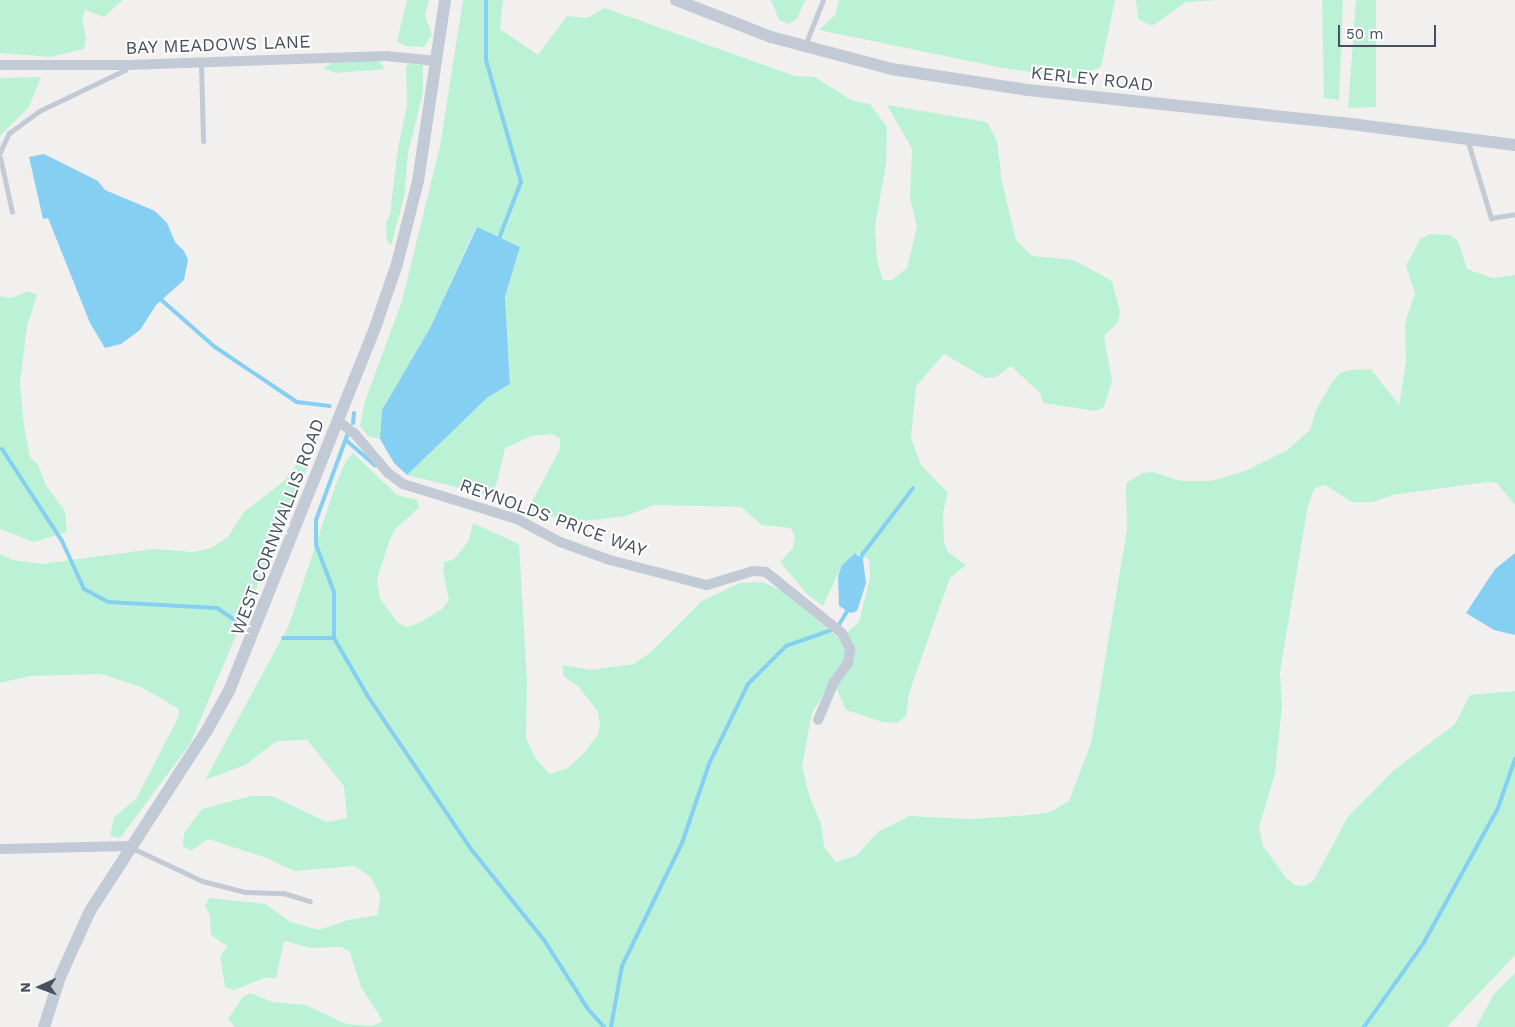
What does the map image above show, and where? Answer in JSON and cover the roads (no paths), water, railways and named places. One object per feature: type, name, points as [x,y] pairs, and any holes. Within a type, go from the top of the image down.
[{"type":"street","name":"WEST CORNWALLIS ROAD","points":[[44,1027],[73,945],[129,846],[206,732],[229,691],[376,325],[408,224],[437,62],[445,0]]},
{"type":"street","name":"KERLEY ROAD","points":[[676,0],[804,47],[892,69],[1028,90],[1515,145]]},
{"type":"street","name":"BAY MEADOWS LANE","points":[[0,65],[128,65],[386,56],[437,62]]},
{"type":"street","name":"REYNOLDS PRICE WAY","points":[[338,421],[355,434],[388,473],[403,484],[517,519],[560,542],[610,560],[707,586],[753,571],[766,572],[842,633],[850,649],[848,663],[834,682],[818,720]]},
{"type":"street","points":[[0,849],[129,846]]},
{"type":"lane","points":[[804,47],[824,0]]},
{"type":"lane","points":[[201,62],[203,141]]},
{"type":"lane","points":[[0,152],[9,133],[39,111],[125,70],[128,65]]},
{"type":"lane","points":[[1466,139],[1491,218],[1515,214]]},
{"type":"lane","points":[[0,157],[12,212]]},
{"type":"lane","points":[[129,846],[202,881],[245,892],[283,893],[310,900]]},
{"type":"water","points":[[44,154],[98,181],[105,190],[155,211],[167,223],[175,242],[184,251],[188,260],[184,280],[156,305],[140,330],[121,344],[105,348],[90,323],[48,218],[43,219],[29,157]]},
{"type":"water","points":[[477,227],[520,247],[505,297],[510,384],[488,397],[407,475],[394,463],[380,439],[382,410],[430,328]]},
{"type":"water","points":[[855,553],[863,560],[866,583],[857,611],[851,613],[839,606],[838,576],[842,565]]},
{"type":"water","points":[[1515,553],[1515,635],[1494,630],[1466,613],[1495,569]]},
{"type":"waterway","points":[[486,0],[486,60],[521,182],[498,241]]},
{"type":"waterway","points":[[158,297],[215,347],[297,402],[330,406]]},
{"type":"waterway","points":[[353,423],[354,413]]},
{"type":"waterway","points":[[348,433],[316,520],[316,545],[334,592],[334,638],[367,695],[471,849],[544,940],[588,1009],[604,1027]]},
{"type":"waterway","points":[[347,441],[375,465]]},
{"type":"waterway","points":[[2,449],[62,541],[84,589],[108,602],[217,608],[235,620]]},
{"type":"waterway","points":[[860,562],[862,555],[913,488]]},
{"type":"waterway","points":[[611,1027],[622,966],[682,843],[709,764],[748,684],[786,646],[837,628],[849,608]]},
{"type":"waterway","points":[[283,638],[334,638]]},
{"type":"waterway","points":[[1364,1027],[1423,944],[1498,808],[1515,759]]}]
